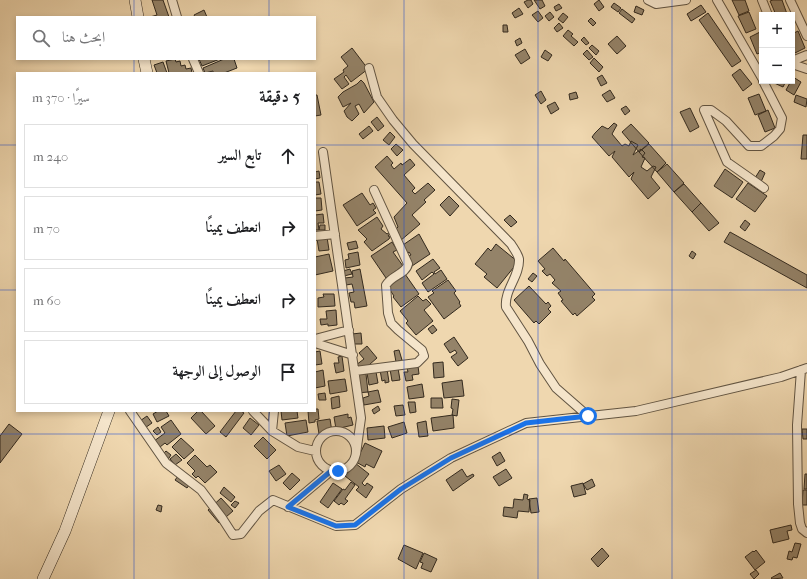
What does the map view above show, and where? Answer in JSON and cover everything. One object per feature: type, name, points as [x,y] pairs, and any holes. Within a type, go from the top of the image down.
[{"type":"street","points":[[134,0],[138,16]]},
{"type":"street","points":[[172,0],[177,16]]},
{"type":"street","points":[[648,0],[656,4],[686,0]]},
{"type":"street","points":[[717,0],[759,71]]},
{"type":"street","points":[[762,0],[767,12]]},
{"type":"street","points":[[790,0],[807,36]]},
{"type":"street","points":[[795,60],[807,55]]},
{"type":"street","points":[[144,60],[146,72]]},
{"type":"street","points":[[193,60],[199,72]]},
{"type":"street","points":[[795,65],[807,69]]},
{"type":"street","points":[[369,68],[377,97],[393,120],[413,144],[512,244],[519,257],[518,268],[505,300],[506,307],[556,388],[588,416]]},
{"type":"street","points":[[764,188],[727,162],[704,110],[711,110],[726,121],[749,146],[761,146],[774,136],[780,129],[782,118],[765,84]]},
{"type":"street","points":[[323,152],[361,418],[356,454],[354,461],[350,466],[344,470],[331,471],[320,463],[316,457],[315,450],[316,444],[320,438],[331,431],[338,430],[350,436],[354,441],[356,454]]},
{"type":"street","points":[[355,371],[417,363],[424,356],[422,350],[395,327],[388,313],[386,285],[392,278],[406,270],[408,264],[374,190]]},
{"type":"street","points":[[316,236],[335,234]]},
{"type":"street","points":[[316,339],[348,330]]},
{"type":"street","points":[[316,343],[353,355]]},
{"type":"street","points":[[131,412],[166,463],[200,490],[233,535],[241,534],[259,511],[273,500],[336,526],[355,525],[401,489],[458,455],[526,423],[636,411],[781,377],[804,369],[796,424],[798,504],[800,523],[802,528],[807,533]]},
{"type":"street","points":[[43,579],[65,531],[109,412]]},
{"type":"street","points":[[254,412],[272,431],[298,446],[315,450]]},
{"type":"street","points":[[272,431],[274,412]]},
{"type":"street","points":[[288,507],[331,471]]},
{"type":"building","points":[[152,0],[163,0],[169,16],[154,16],[157,15]]},
{"type":"building","points":[[531,0],[533,4],[528,8],[524,2]]},
{"type":"building","points":[[534,0],[542,0],[545,6],[540,9]]},
{"type":"building","points":[[599,0],[604,7],[599,11],[594,4]]},
{"type":"building","points":[[732,0],[745,0],[749,11],[739,15]]},
{"type":"building","points":[[782,0],[786,12],[775,12],[770,1]]},
{"type":"building","points":[[614,3],[621,8],[618,12],[611,7]]},
{"type":"building","points":[[559,4],[562,8],[556,11],[554,7]]},
{"type":"building","points":[[701,5],[706,12],[691,21],[687,14]]},
{"type":"building","points":[[636,6],[644,10],[642,15],[634,12]]},
{"type":"building","points":[[519,8],[523,14],[515,18],[512,13]]},
{"type":"building","points":[[622,9],[635,19],[632,23],[619,13]]},
{"type":"building","points":[[204,10],[207,16],[194,16]]},
{"type":"building","points":[[538,11],[543,18],[538,22],[532,15]]},
{"type":"building","points":[[550,12],[554,17],[549,21],[545,16]]},
{"type":"building","points":[[749,12],[756,29],[746,33],[738,16]]},
{"type":"building","points":[[563,13],[568,17],[563,23],[558,19]]},
{"type":"building","points":[[708,13],[741,61],[732,67],[699,20]]},
{"type":"building","points":[[591,18],[596,23],[593,26],[588,21]]},
{"type":"building","points":[[559,23],[563,28],[557,32],[554,28]]},
{"type":"building","points":[[503,25],[507,25],[508,32],[503,32]]},
{"type":"building","points":[[568,30],[573,34],[571,36],[578,42],[574,46],[563,36]]},
{"type":"building","points":[[798,31],[805,48],[795,53],[795,48],[795,32]]},
{"type":"building","points":[[759,32],[759,53],[757,54],[750,37]]},
{"type":"building","points":[[617,36],[626,46],[617,54],[608,44]]},
{"type":"building","points":[[584,37],[589,43],[586,45],[581,40]]},
{"type":"building","points":[[520,38],[522,43],[517,46],[515,41]]},
{"type":"building","points":[[592,45],[599,51],[596,55],[589,48]]},
{"type":"building","points":[[352,48],[368,69],[351,82],[346,75],[344,77],[349,84],[342,89],[334,79],[344,72],[343,70],[348,66],[341,57]]},
{"type":"building","points":[[525,49],[530,58],[521,64],[515,55]]},
{"type":"building","points":[[545,50],[552,55],[548,61],[541,57]]},
{"type":"building","points":[[587,50],[593,57],[589,60],[583,54]]},
{"type":"building","points":[[594,58],[603,67],[599,72],[590,63]]},
{"type":"building","points":[[199,60],[217,60],[202,66]]},
{"type":"building","points":[[222,60],[234,60],[237,68],[227,72],[205,72],[203,68]]},
{"type":"building","points":[[166,61],[180,61],[181,66],[185,65],[186,69],[191,68],[192,72],[169,72]]},
{"type":"building","points":[[163,62],[167,72],[157,72],[154,65]]},
{"type":"building","points":[[740,69],[752,84],[743,91],[732,75]]},
{"type":"building","points":[[602,75],[607,83],[601,86],[597,78]]},
{"type":"building","points":[[795,78],[801,82],[794,95],[786,90],[789,84],[795,84]]},
{"type":"building","points":[[361,80],[374,102],[364,113],[359,104],[355,106],[359,114],[352,121],[347,117],[344,111],[351,103],[343,107],[338,97]]},
{"type":"building","points":[[776,84],[784,84],[783,87]]},
{"type":"building","points":[[610,90],[615,98],[607,102],[602,95]]},
{"type":"building","points":[[541,91],[546,100],[541,104],[535,95]]},
{"type":"building","points":[[576,92],[578,98],[570,100],[569,94]]},
{"type":"building","points":[[759,94],[766,111],[755,115],[748,98]]},
{"type":"building","points":[[316,95],[317,95],[321,115],[316,116]]},
{"type":"building","points":[[796,95],[807,99],[806,107],[794,102]]},
{"type":"building","points":[[555,102],[559,109],[551,114],[547,106]]},
{"type":"building","points":[[626,106],[630,111],[625,115],[621,109]]},
{"type":"building","points":[[690,108],[699,127],[690,132],[680,112]]},
{"type":"building","points":[[768,110],[775,128],[765,132],[758,115]]},
{"type":"building","points":[[377,117],[384,126],[378,131],[371,122]]},
{"type":"building","points":[[614,123],[617,125],[612,134],[622,146],[625,144],[629,146],[631,141],[638,145],[633,155],[641,149],[645,153],[642,157],[645,158],[641,167],[647,171],[653,166],[656,167],[651,177],[660,188],[648,199],[631,179],[634,172],[629,177],[612,157],[615,151],[609,156],[592,137],[602,126],[608,129]]},
{"type":"building","points":[[631,124],[649,143],[639,152],[622,132]]},
{"type":"building","points":[[369,126],[373,131],[363,139],[359,134]]},
{"type":"building","points":[[390,132],[395,137],[389,145],[383,140]]},
{"type":"building","points":[[803,135],[807,135],[807,159],[801,159]]},
{"type":"building","points":[[396,144],[403,150],[397,156],[391,149]]},
{"type":"building","points":[[649,144],[666,163],[657,172],[639,152]]},
{"type":"building","points":[[387,156],[393,163],[391,165],[394,169],[401,163],[402,165],[410,159],[415,165],[404,175],[415,188],[412,191],[415,194],[428,183],[435,190],[424,200],[426,202],[412,215],[420,224],[400,241],[394,231],[398,227],[394,217],[407,203],[375,167]]},
{"type":"building","points":[[667,164],[684,183],[674,192],[657,172]]},
{"type":"building","points":[[725,169],[743,182],[732,198],[714,186]]},
{"type":"building","points":[[760,170],[765,173],[761,182],[755,178]]},
{"type":"building","points":[[319,171],[320,178],[316,179],[316,172]]},
{"type":"building","points":[[316,182],[319,182],[321,194],[316,195]]},
{"type":"building","points":[[748,183],[767,196],[755,212],[736,199]]},
{"type":"building","points":[[684,184],[701,203],[692,212],[674,192]]},
{"type":"building","points":[[362,193],[370,205],[373,203],[376,208],[373,210],[376,213],[357,226],[343,205]]},
{"type":"building","points":[[449,196],[459,206],[450,216],[440,205]]},
{"type":"building","points":[[316,198],[321,198],[322,210],[316,211]]},
{"type":"building","points":[[701,203],[719,223],[709,231],[692,212]]},
{"type":"building","points":[[323,214],[324,223],[318,223],[319,230],[316,230],[316,215]]},
{"type":"building","points":[[510,215],[517,222],[511,227],[504,220]]},
{"type":"building","points":[[377,217],[383,226],[381,229],[387,234],[392,231],[388,236],[390,237],[389,239],[372,251],[364,242],[367,239],[358,230]]},
{"type":"building","points":[[745,220],[750,224],[745,231],[740,227]]},
{"type":"building","points":[[320,225],[325,225],[325,230],[319,230]]},
{"type":"building","points":[[730,232],[807,275],[807,288],[724,242]]},
{"type":"building","points":[[419,234],[430,254],[412,266],[406,257],[411,255],[409,252],[405,255],[400,247]]},
{"type":"building","points":[[327,237],[329,250],[319,251],[317,239]]},
{"type":"building","points":[[356,241],[358,248],[349,250],[347,243]]},
{"type":"building","points":[[392,242],[397,250],[393,252],[403,266],[386,278],[371,256]]},
{"type":"building","points":[[496,244],[518,262],[497,288],[484,277],[487,274],[475,264],[488,248],[491,251]]},
{"type":"building","points":[[553,248],[564,261],[565,259],[595,294],[592,297],[595,300],[577,316],[575,313],[573,315],[561,301],[563,300],[558,293],[561,291],[552,283],[555,280],[550,274],[547,276],[542,271],[545,269],[538,261]]},
{"type":"building","points":[[692,251],[696,254],[693,259],[689,256]]},
{"type":"building","points":[[358,252],[360,265],[346,268],[345,260],[349,259],[348,254]]},
{"type":"building","points":[[329,254],[333,271],[316,275],[316,257]]},
{"type":"building","points":[[433,259],[440,268],[434,272],[435,274],[441,270],[447,279],[428,292],[422,283],[434,274],[432,272],[422,280],[416,271]]},
{"type":"building","points":[[350,269],[352,274],[344,276],[343,271]]},
{"type":"building","points":[[360,269],[367,306],[355,308],[354,302],[351,302],[349,293],[354,292],[352,284],[346,285],[345,278],[353,277],[352,271]]},
{"type":"building","points":[[533,273],[537,276],[532,282],[528,279]]},
{"type":"building","points":[[405,274],[419,294],[401,307],[393,297],[394,296],[388,287]]},
{"type":"building","points":[[448,280],[456,291],[454,293],[461,306],[444,319],[428,297],[434,293],[432,291]]},
{"type":"building","points":[[529,286],[546,304],[548,302],[551,306],[548,309],[551,312],[539,324],[536,321],[534,323],[514,300]]},
{"type":"building","points":[[323,294],[334,294],[335,306],[318,307],[318,298],[324,297]]},
{"type":"building","points":[[418,296],[423,301],[426,299],[431,304],[424,310],[433,321],[416,335],[406,323],[408,321],[400,311]]},
{"type":"building","points":[[336,310],[337,325],[321,325],[320,319],[327,319],[326,311]]},
{"type":"building","points":[[433,325],[437,330],[432,334],[428,329]]},
{"type":"building","points":[[361,333],[362,344],[352,344],[352,334]]},
{"type":"building","points":[[454,337],[468,358],[458,366],[451,357],[457,353],[455,350],[450,353],[444,344]]},
{"type":"building","points":[[367,346],[377,358],[362,371],[356,365],[364,359],[359,353]]},
{"type":"building","points":[[399,350],[402,360],[396,362],[394,351]]},
{"type":"building","points":[[320,351],[322,364],[316,365],[316,352]]},
{"type":"building","points":[[342,356],[344,371],[336,373],[334,363],[339,363],[338,357]]},
{"type":"building","points":[[443,362],[444,377],[434,378],[433,363]]},
{"type":"building","points":[[418,366],[419,374],[412,375],[413,380],[406,381],[404,372],[408,372],[407,368]]},
{"type":"building","points":[[398,368],[400,380],[392,381],[390,369]]},
{"type":"building","points":[[387,369],[389,382],[385,383],[385,380],[382,381],[380,370]]},
{"type":"building","points":[[323,370],[325,386],[316,388],[316,372]]},
{"type":"building","points":[[376,372],[378,383],[369,385],[367,373]]},
{"type":"building","points":[[366,374],[368,392],[357,393],[354,375]]},
{"type":"building","points":[[345,379],[347,391],[330,394],[328,381]]},
{"type":"building","points":[[462,380],[464,396],[444,398],[442,383]]},
{"type":"building","points":[[422,384],[424,397],[409,399],[407,387]]},
{"type":"building","points":[[378,390],[381,402],[364,405],[363,398],[369,396],[368,392]]},
{"type":"building","points":[[325,393],[326,400],[319,400],[318,394]]},
{"type":"building","points":[[339,396],[340,407],[332,409],[331,398]]},
{"type":"building","points":[[431,398],[442,398],[443,408],[431,408]]},
{"type":"building","points":[[452,399],[459,400],[457,416],[452,415]]},
{"type":"building","points":[[408,402],[415,402],[416,412],[410,413]]},
{"type":"building","points":[[403,405],[405,415],[396,416],[394,406]]},
{"type":"building","points":[[378,406],[380,410],[374,414],[372,410]]},
{"type":"building","points":[[316,409],[318,409],[319,419],[315,420],[315,422],[309,423],[308,412],[316,412]]},
{"type":"building","points":[[156,412],[167,412],[169,416],[157,422],[153,414]]},
{"type":"building","points":[[197,412],[202,412],[215,426],[206,434],[191,418]]},
{"type":"building","points":[[235,412],[244,413],[226,437],[220,432]]},
{"type":"building","points":[[281,412],[297,412],[298,418],[282,420]]},
{"type":"building","points":[[348,414],[348,418],[351,417],[353,425],[336,429],[334,417]]},
{"type":"building","points":[[453,415],[454,428],[433,431],[431,418]]},
{"type":"building","points":[[147,416],[152,423],[142,430],[137,423]]},
{"type":"building","points":[[250,418],[259,425],[251,435],[243,428]]},
{"type":"building","points":[[330,419],[332,432],[319,434],[317,421]]},
{"type":"building","points":[[171,420],[181,434],[167,445],[165,443],[155,451],[150,444],[165,433],[161,427]]},
{"type":"building","points":[[306,420],[308,432],[287,436],[285,423]]},
{"type":"building","points":[[426,421],[428,436],[419,437],[417,423]]},
{"type":"building","points":[[404,422],[407,433],[392,438],[388,427]]},
{"type":"building","points":[[9,424],[22,434],[0,463],[0,436]]},
{"type":"building","points":[[384,426],[385,438],[368,440],[367,428]]},
{"type":"building","points":[[158,427],[161,432],[157,435],[153,431]]},
{"type":"building","points":[[802,429],[807,429],[807,439],[803,439]]},
{"type":"building","points":[[263,437],[276,450],[267,459],[254,446]]},
{"type":"building","points":[[181,438],[194,450],[184,459],[172,447]]},
{"type":"building","points":[[365,443],[382,451],[374,468],[366,464],[365,467],[356,462]]},
{"type":"building","points":[[166,451],[171,455],[167,461],[161,456]]},
{"type":"building","points":[[500,452],[505,461],[497,466],[492,457]]},
{"type":"building","points":[[176,454],[182,460],[175,465],[170,459]]},
{"type":"building","points":[[195,455],[207,467],[210,465],[217,472],[205,483],[198,476],[196,478],[192,474],[195,471],[187,463]]},
{"type":"building","points":[[355,463],[369,474],[362,483],[365,486],[367,483],[373,487],[366,498],[356,490],[359,487],[345,476]]},
{"type":"building","points":[[279,465],[286,474],[276,481],[269,471]]},
{"type":"building","points":[[462,469],[467,477],[473,474],[474,476],[453,491],[446,480]]},
{"type":"building","points":[[506,469],[512,478],[499,486],[493,477]]},
{"type":"building","points":[[182,471],[193,480],[187,488],[175,480]]},
{"type":"building","points":[[292,473],[300,480],[290,490],[283,483]]},
{"type":"building","points":[[805,474],[807,474],[807,489],[804,489]]},
{"type":"building","points":[[592,479],[595,486],[587,490],[583,484]]},
{"type":"building","points":[[351,482],[355,485],[345,499],[348,501],[344,505],[341,503],[339,505],[334,501],[343,489],[345,490]]},
{"type":"building","points":[[333,483],[342,489],[328,508],[320,502]]},
{"type":"building","points":[[583,483],[586,494],[574,497],[571,486]]},
{"type":"building","points":[[224,487],[235,497],[231,502],[220,493]]},
{"type":"building","points":[[803,490],[807,490],[807,505],[802,505]]},
{"type":"building","points":[[524,494],[528,495],[527,499],[530,500],[529,512],[518,511],[517,518],[503,516],[504,507],[513,508],[514,499],[523,500]]},
{"type":"building","points":[[221,498],[233,511],[219,523],[208,510]]},
{"type":"building","points":[[537,498],[539,512],[531,513],[529,499]]},
{"type":"building","points":[[235,501],[239,503],[235,508],[231,505]]},
{"type":"building","points":[[158,505],[162,506],[161,512],[156,510]]},
{"type":"building","points":[[791,525],[792,530],[787,531],[789,539],[773,543],[770,530]]},
{"type":"building","points":[[795,543],[801,544],[797,558],[793,557],[792,560],[787,559],[789,551],[792,552]]},
{"type":"building","points":[[404,545],[423,553],[416,569],[398,559]]},
{"type":"building","points":[[602,548],[609,556],[598,567],[591,559]]},
{"type":"building","points":[[756,550],[765,562],[755,570],[745,557]]},
{"type":"building","points":[[424,553],[437,559],[431,572],[421,568],[423,563],[420,562]]},
{"type":"building","points":[[756,570],[759,574],[754,579],[750,574]]},
{"type":"building","points":[[780,573],[783,578],[771,578]]},
{"type":"route","points":[[338,471],[331,471],[288,507],[336,526],[355,525],[401,489],[451,458],[526,423],[588,416]]}]
